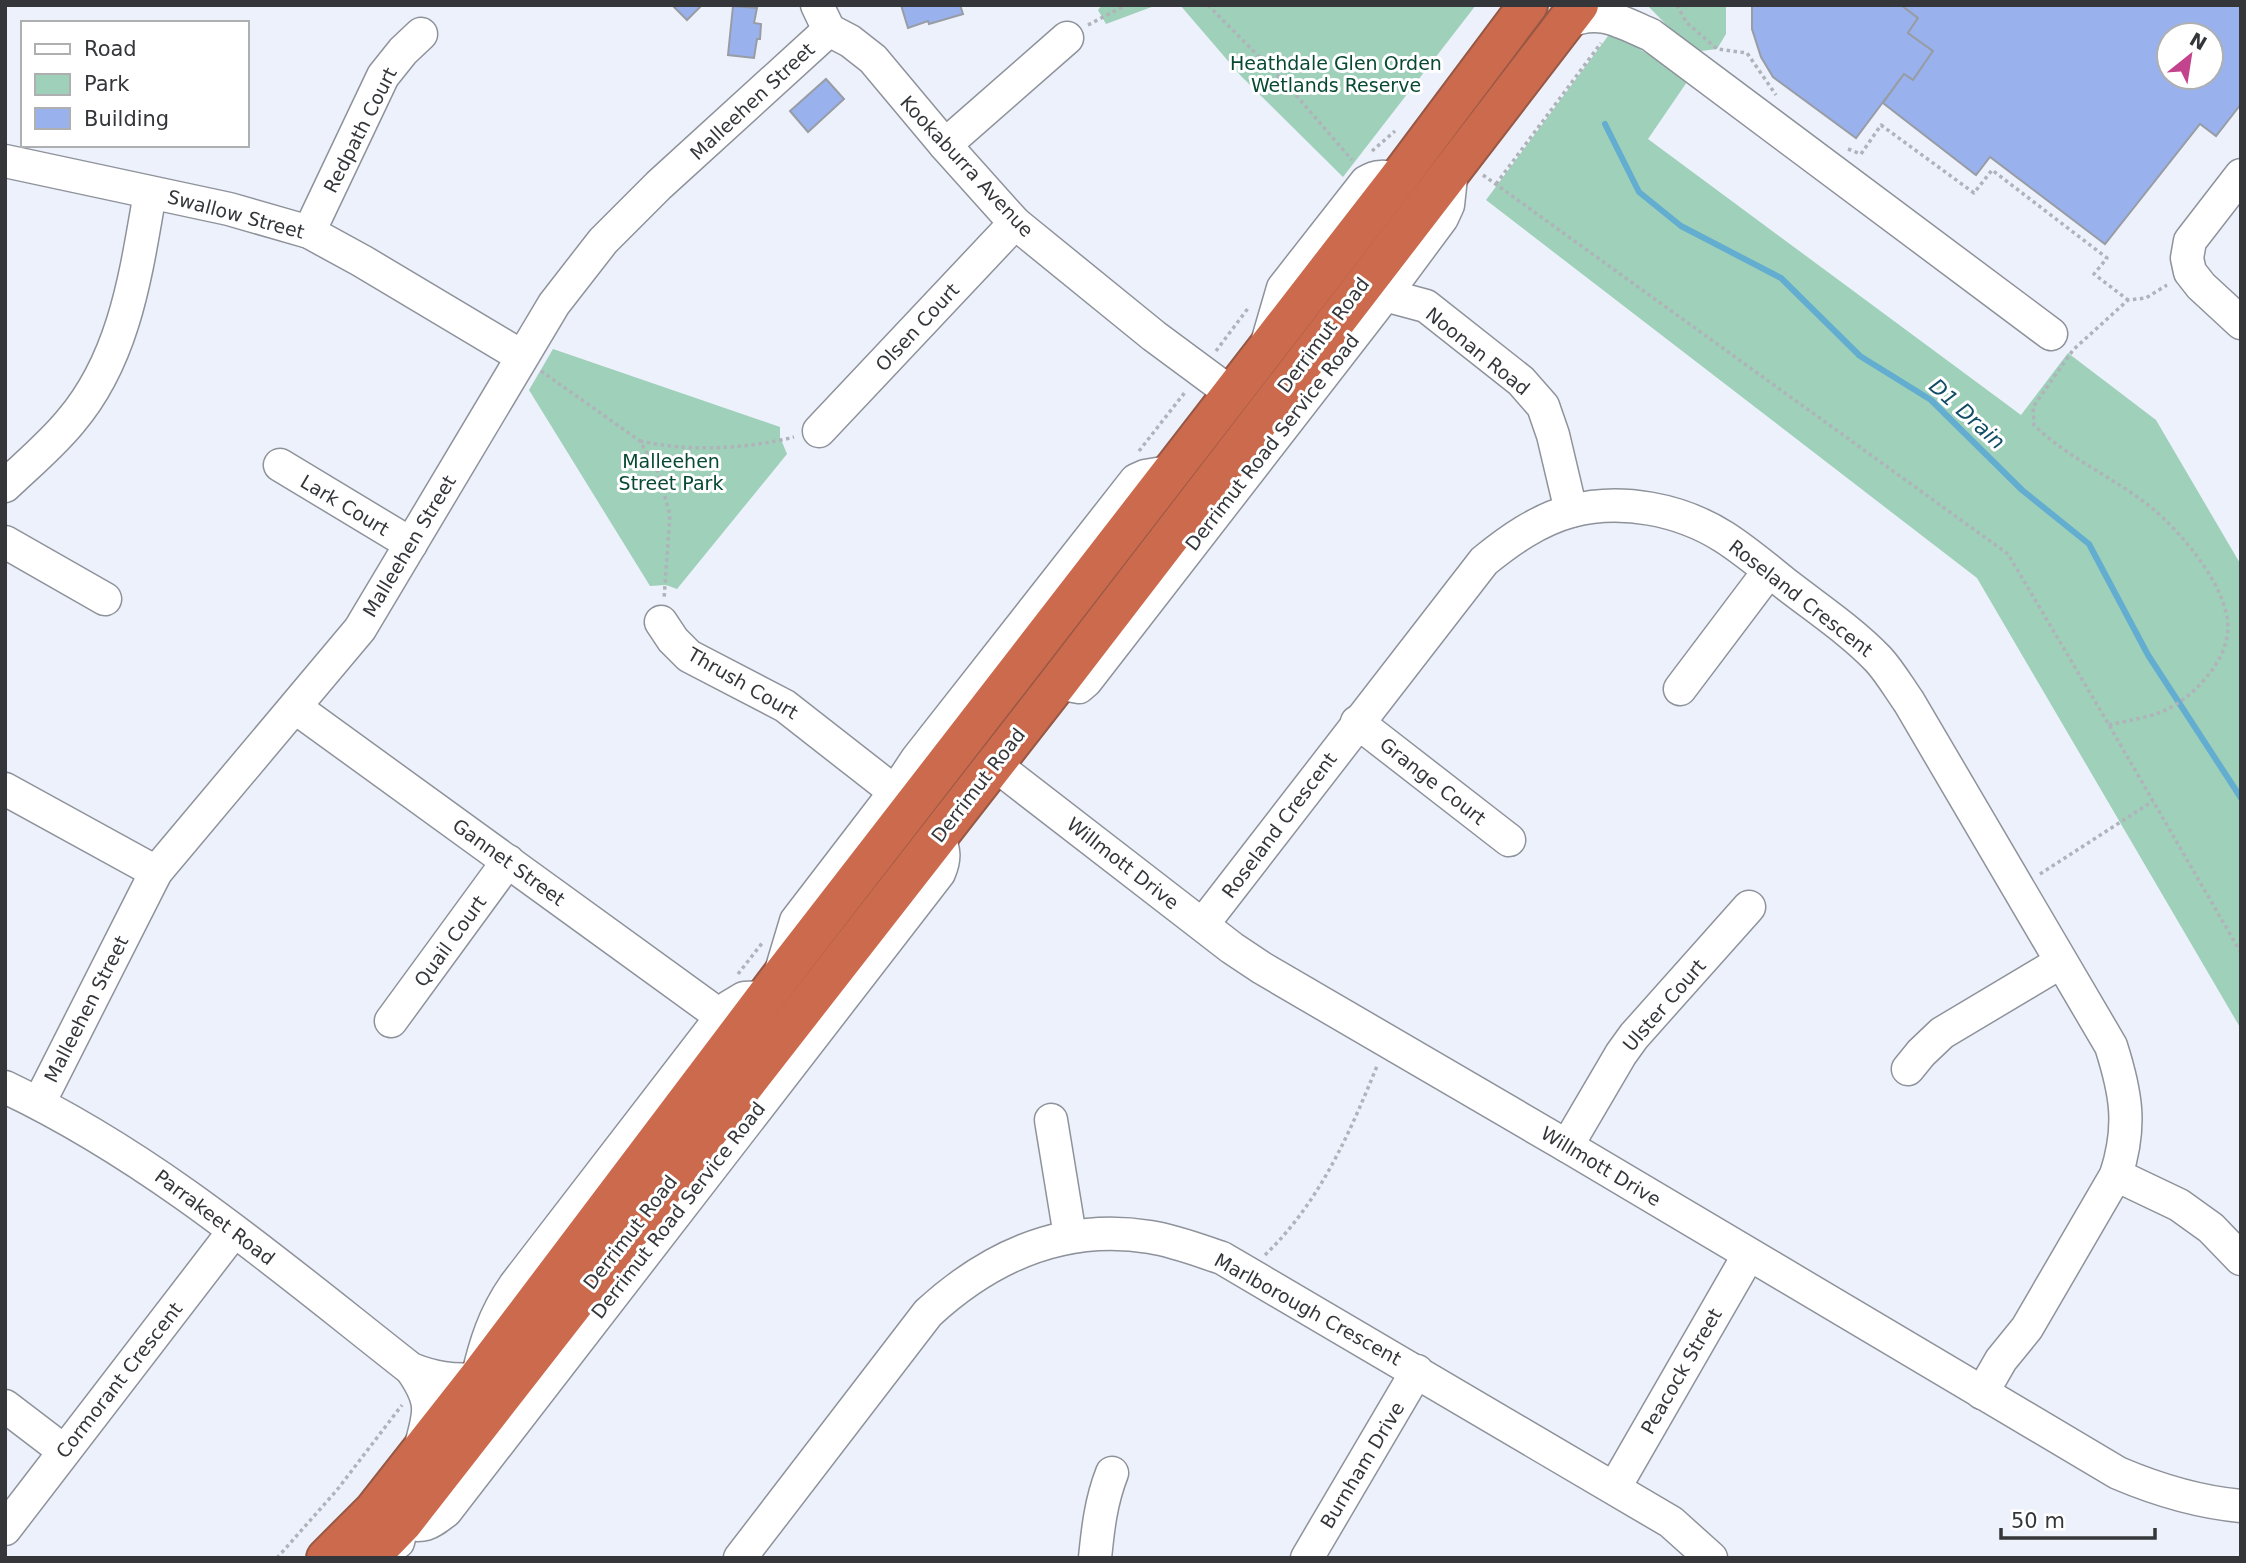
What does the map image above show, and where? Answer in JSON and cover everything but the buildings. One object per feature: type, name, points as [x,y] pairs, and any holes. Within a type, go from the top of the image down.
[{"type":"highway","name":"Derrimut Road","points":[[326,1558],[374,1510],[477,1379],[728,1028],[773,988],[1397,180],[1528,5]]},
{"type":"highway","name":"Derrimut Road","points":[[369,1558],[399,1540],[785,1033],[1058,683],[1261,416],[1465,169],[1572,14]]},
{"type":"highway","points":[[1231,393],[1261,416]]},
{"type":"highway","points":[[963,740],[994,764]]},
{"type":"highway","points":[[888,838],[919,828],[938,837]]},
{"type":"highway","points":[[728,1028],[740,1053],[746,1056],[756,1056],[785,1033]]},
{"type":"street","points":[[1632,5],[1636,16],[1651,35]]},
{"type":"street","points":[[1572,14],[1597,15],[1651,35],[2051,334]]},
{"type":"street","name":"Kookaburra Avenue","points":[[823,18],[873,59],[1015,223],[1144,328],[1231,393]]},
{"type":"street","name":"Malleehen Street","points":[[39,1103],[156,872],[360,629],[554,303],[603,241],[823,18]]},
{"type":"street","name":"Redpath Court","points":[[309,232],[383,76],[421,34]]},
{"type":"street","points":[[945,145],[1067,38]]},
{"type":"street","name":"Swallow Street","points":[[5,161],[229,209],[309,232],[521,356]]},
{"type":"street","name":"Derrimut Road Service Road","points":[[1058,683],[1079,687],[1086,681],[1442,218],[1465,169]]},
{"type":"street","points":[[2241,175],[2190,241],[2187,258],[2190,272],[2201,286],[2241,323]]},
{"type":"street","points":[[5,486],[70,423],[106,367],[124,320],[134,282],[150,193]]},
{"type":"street","name":"Olsen Court","points":[[819,431],[1015,223]]},
{"type":"street","name":"Noonan Road","points":[[1385,295],[1426,306],[1521,381],[1543,406],[1553,435],[1571,511]]},
{"type":"street","name":"Lark Court","points":[[280,465],[411,544]]},
{"type":"street","points":[[773,988],[796,921],[895,792],[917,758],[1136,480],[1170,472]]},
{"type":"street","name":"Roseland Crescent","points":[[1203,925],[1483,561],[1507,542],[1540,523],[1571,511],[1608,506],[1650,508],[1690,520],[1724,537],[1850,633],[1879,660],[1909,702],[2111,1046],[2124,1085],[2124,1150],[2116,1175],[2026,1328],[2001,1360],[1987,1396]]},
{"type":"street","points":[[5,542],[104,598]]},
{"type":"street","points":[[1680,689],[1769,571]]},
{"type":"street","name":"Thrush Court","points":[[661,622],[673,640],[689,656],[785,706],[895,792]]},
{"type":"street","name":"Gannet Street","points":[[296,708],[508,861],[728,1028]]},
{"type":"street","name":"Grange Court","points":[[1357,722],[1509,840]]},
{"type":"street","name":"Willmott Drive","points":[[994,764],[1262,968],[2118,1473],[2150,1487],[2241,1506]]},
{"type":"street","points":[[5,789],[156,872]]},
{"type":"street","name":"Derrimut Road Service Road","points":[[399,1540],[415,1526],[429,1525],[446,1511],[939,873],[944,861],[944,848],[938,837]]},
{"type":"street","name":"Quail Court","points":[[391,1021],[508,861]]},
{"type":"street","name":"Ulster Court","points":[[1567,1146],[1634,1036],[1749,907]]},
{"type":"street","points":[[1908,1069],[1942,1033],[2061,962]]},
{"type":"street","name":"Parrakeet Road","points":[[5,1087],[39,1103],[149,1168],[234,1231],[415,1376],[453,1381],[477,1379]]},
{"type":"street","points":[[1051,1120],[1070,1236]]},
{"type":"street","points":[[2116,1175],[2179,1205],[2211,1228],[2241,1259]]},
{"type":"street","name":"Cormorant Crescent","points":[[5,1530],[234,1231]]},
{"type":"street","name":"Marlborough Crescent","points":[[740,1558],[928,1313],[957,1287],[1020,1252],[1070,1236],[1105,1234],[1147,1237],[1185,1245],[1222,1258],[1615,1487],[1671,1522],[1711,1558]]},
{"type":"street","name":"Peacock Street","points":[[1615,1487],[1748,1256]]},
{"type":"street","name":"Burnham Drive","points":[[1307,1558],[1417,1371]]},
{"type":"street","points":[[415,1376],[428,1399],[426,1426],[417,1456]]},
{"type":"street","points":[[5,1406],[64,1451]]},
{"type":"street","points":[[1095,1558],[1098,1519],[1112,1473]]},
{"type":"path","points":[[1067,38],[1100,17],[1126,5]]},
{"type":"path","points":[[1208,5],[1288,86],[1356,166]]},
{"type":"path","points":[[1677,5],[1686,22],[1717,50],[1747,53],[1781,102]]},
{"type":"path","points":[[1496,184],[1593,53]]},
{"type":"path","points":[[1837,144],[1861,154],[1881,125],[1974,193],[1992,170],[2106,258],[2094,274],[2128,300]]},
{"type":"path","points":[[1465,169],[1496,184],[2008,554],[2241,953]]},
{"type":"path","points":[[2109,725],[2160,713],[2189,695],[2215,668],[2225,645],[2228,628],[2226,610],[2213,582],[2186,543],[2152,509],[2049,440],[2034,425],[2033,407],[2073,351],[2128,300],[2146,298],[2190,272]]},
{"type":"path","points":[[521,356],[640,442],[658,472],[670,515],[661,622]]},
{"type":"path","points":[[640,442],[666,447],[762,446],[819,431]]},
{"type":"path","points":[[2018,888],[2153,802]]},
{"type":"path","points":[[728,1028],[724,992],[761,943],[790,936]]},
{"type":"path","points":[[1255,1250],[1265,1255],[1291,1228],[1327,1176],[1352,1129],[1377,1066]]},
{"type":"path","points":[[277,1558],[337,1490],[415,1376]]},
{"type":"green space","points":[[1102,5],[1157,5],[1106,24],[1098,10]]},
{"type":"green space","name":"Heathdale Glen Orden Wetlands Reserve","points":[[1180,5],[1476,5],[1343,177],[1241,76]]},
{"type":"green space","points":[[1647,5],[1726,5],[1726,34],[1717,49],[1693,52]]},
{"type":"green space","points":[[1611,32],[1689,79],[1648,139],[2021,415],[2068,353],[2156,420],[2241,565],[2241,1029],[1977,578],[1486,200]]},
{"type":"green space","name":"Malleehen Street Park","points":[[553,349],[780,427],[780,437],[787,454],[677,589],[666,585],[650,586],[529,390]]},
{"type":"waterway","name":"D1 Drain","points":[[1605,124],[1639,192],[1681,226],[1781,278],[1860,356],[1931,400],[2022,490],[2089,544],[2148,655],[2241,798]]}]
